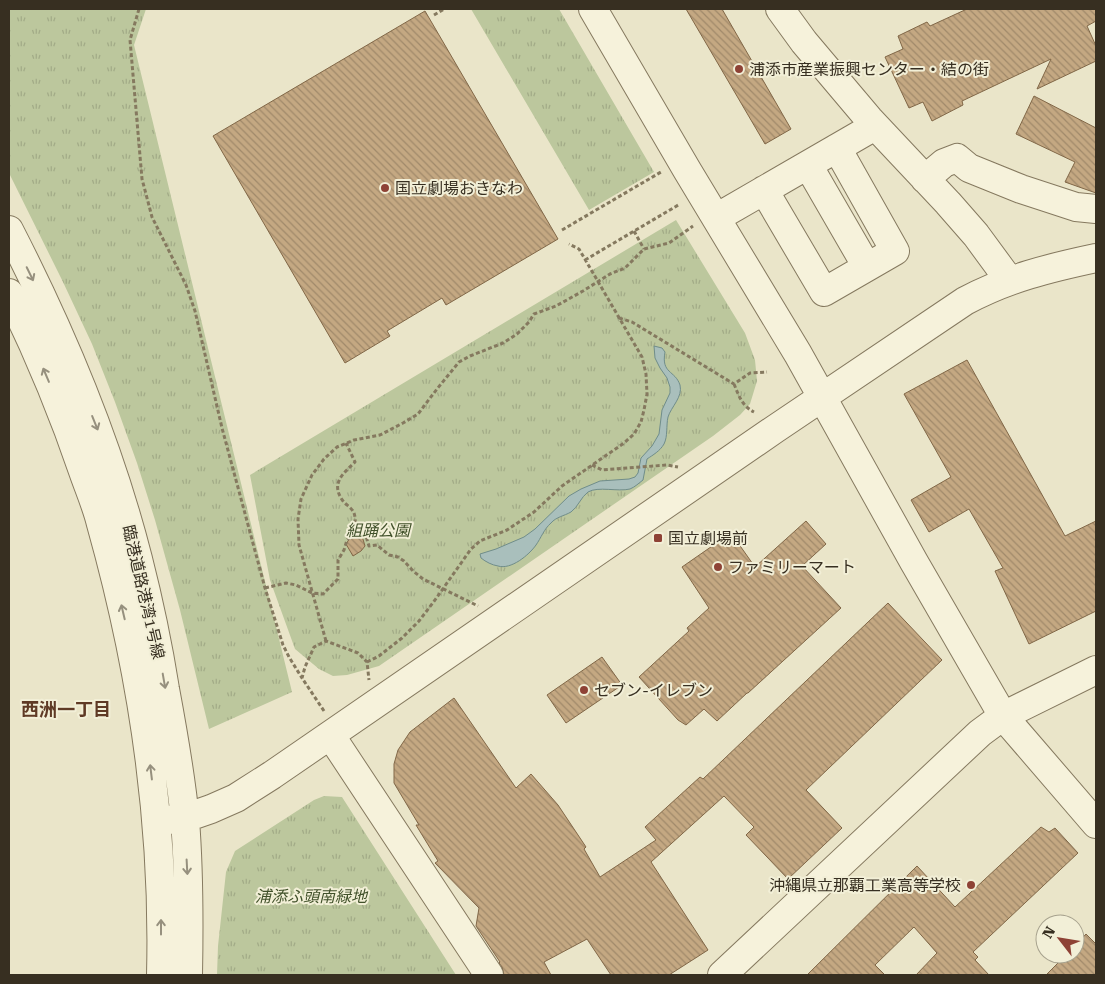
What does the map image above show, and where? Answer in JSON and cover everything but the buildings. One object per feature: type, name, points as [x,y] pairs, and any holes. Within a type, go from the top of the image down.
[{"type":"street","points":[[592,9],[704,222],[798,354],[914,562],[1003,716],[1096,824]]},
{"type":"street","points":[[780,9],[804,42],[874,126],[976,235],[1009,280]]},
{"type":"street","points":[[704,222],[764,190],[874,126]]},
{"type":"street","points":[[764,190],[824,292],[895,251],[837,148]]},
{"type":"street","points":[[925,179],[944,163],[957,158],[969,168],[1021,189],[1076,207],[1096,209]]},
{"type":"street","points":[[808,165],[867,267]]},
{"type":"street","name":"臨港道路港湾1号線","points":[[9,230],[50,315],[100,434],[138,559],[156,634],[175,744],[185,818],[189,919],[188,975]]},
{"type":"street","points":[[157,821],[185,818],[236,798],[327,723],[822,398],[965,300],[1009,280],[1053,267],[1096,258]]},
{"type":"street","name":"臨港道路港湾1号線","points":[[9,293],[29,334],[70,432],[101,523],[124,614],[142,706],[157,821],[161,891],[161,975]]},
{"type":"street","points":[[722,975],[973,740],[1003,716],[1096,670]]},
{"type":"street","points":[[327,723],[489,975]]},
{"type":"path","points":[[139,9],[130,40],[142,179],[152,217],[186,285],[195,311],[222,428],[283,645],[327,723]]},
{"type":"path","points":[[434,15],[444,9]]},
{"type":"path","points":[[562,230],[661,171]]},
{"type":"path","points":[[585,260],[680,204]]},
{"type":"path","points":[[326,641],[299,545],[298,519],[301,498],[312,475],[337,447],[354,440],[380,435],[418,414],[459,362],[504,344],[529,322],[534,314],[556,306],[610,274],[625,268],[644,249],[669,243],[704,222]]},
{"type":"path","points":[[634,231],[644,249]]},
{"type":"path","points":[[367,662],[402,638],[418,621],[471,549],[480,541],[507,530],[534,512],[562,486],[624,443],[634,434],[640,422],[647,394],[646,374],[642,357],[579,249],[570,244]]},
{"type":"path","points":[[618,317],[632,322],[734,384],[742,404],[754,412]]},
{"type":"path","points":[[734,384],[750,373],[767,372]]},
{"type":"path","points":[[266,588],[286,583],[296,585],[312,593],[323,594],[338,579],[338,560],[347,540],[355,532],[354,513],[343,501],[338,492],[337,484],[341,476],[355,462],[346,443]]},
{"type":"path","points":[[592,465],[602,470],[667,464],[681,468]]},
{"type":"path","points":[[355,532],[366,536],[368,546],[377,545],[389,556],[398,557],[424,579],[479,606]]},
{"type":"path","points":[[302,678],[314,647],[326,641],[358,653],[367,662],[369,681]]},
{"type":"green space","points":[[9,9],[146,9],[134,45],[292,692],[209,729],[180,610],[137,463],[92,344],[9,173]]},
{"type":"green space","points":[[471,9],[559,9],[654,172],[589,210]]},
{"type":"green space","name":"組踊公園","points":[[676,220],[745,333],[755,360],[757,381],[750,404],[740,415],[713,436],[379,666],[347,675],[333,676],[319,669],[295,649],[270,580],[250,475]]},
{"type":"green space","name":"浦添ふ頭南緑地","points":[[324,796],[342,797],[456,975],[217,975],[218,946],[226,872],[235,851],[314,800]]},
{"type":"water","points":[[654,346],[662,348],[665,352],[665,364],[678,380],[680,394],[669,413],[664,444],[647,459],[643,480],[630,489],[597,489],[588,492],[571,512],[553,521],[546,528],[533,549],[514,564],[503,567],[489,563],[481,558],[480,554],[524,537],[569,496],[581,489],[600,481],[635,477],[638,473],[641,458],[652,446],[659,434],[662,410],[670,393],[667,378],[655,358]]},
{"type":"place","name":"浦添市産業振興センター・結の街","points":[[739,69]]},
{"type":"place","name":"国立劇場おきなわ","points":[[385,188]]},
{"type":"place","name":"国立劇場前","points":[[658,538]]},
{"type":"place","name":"ファミリーマート","points":[[718,567]]},
{"type":"place","name":"セブン-イレブン","points":[[584,690]]},
{"type":"place","name":"沖縄県立那覇工業高等学校","points":[[971,885]]},
{"type":"district","name":"西洲一丁目","points":[[66,710]]}]
